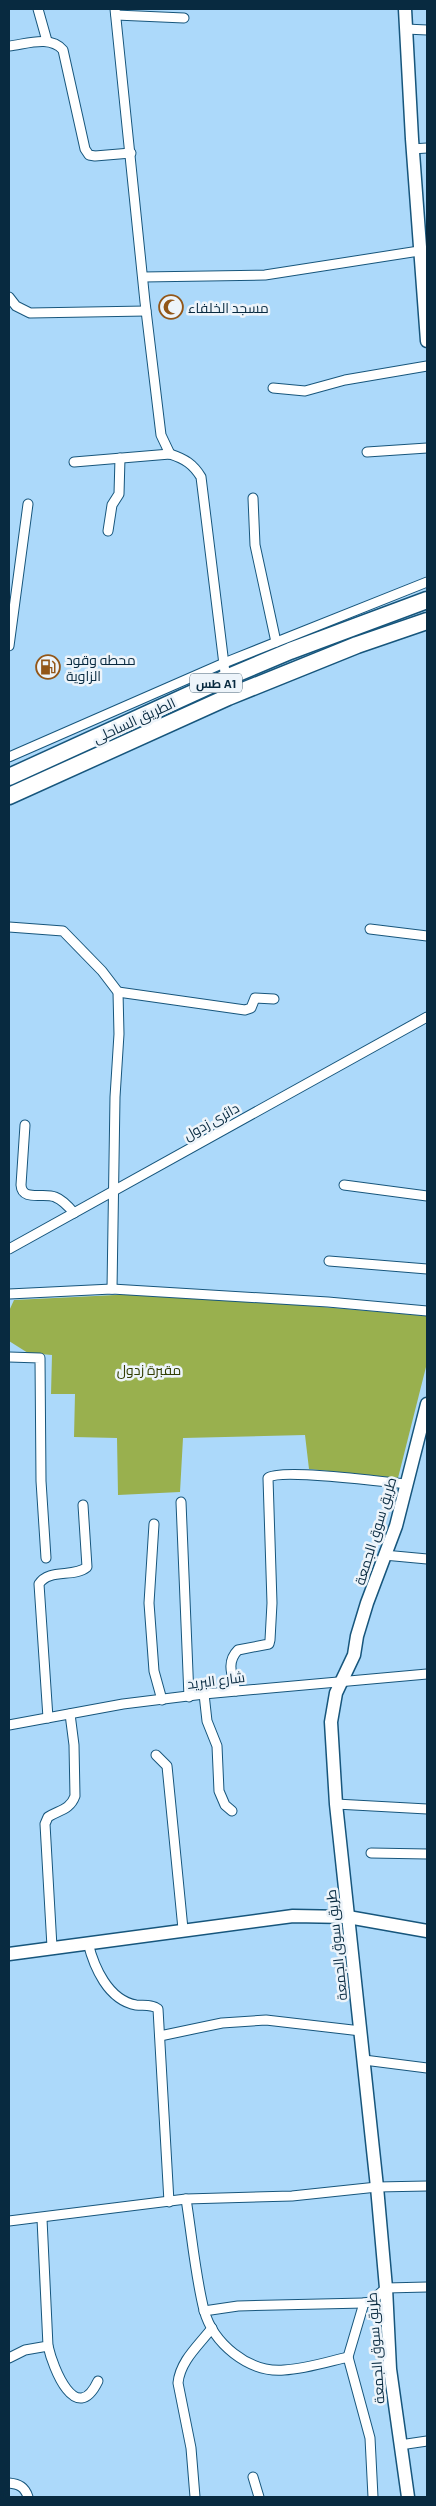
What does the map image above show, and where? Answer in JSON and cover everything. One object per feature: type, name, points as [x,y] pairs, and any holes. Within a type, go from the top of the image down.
[{"type":"highway","name":"الطريق الساحلى","points":[[9,777],[225,671],[290,651],[427,600]]},
{"type":"highway","name":"الطريق الساحلى","points":[[9,796],[228,697],[358,645],[427,621]]},
{"type":"street","points":[[38,9],[47,41]]},
{"type":"street","points":[[404,9],[419,251],[425,286],[427,341]]},
{"type":"street","points":[[170,454],[161,435],[146,311],[115,12],[184,18]]},
{"type":"street","points":[[406,29],[427,30]]},
{"type":"street","points":[[9,46],[47,41],[57,43],[63,50],[83,143],[89,155],[131,153]]},
{"type":"street","points":[[412,149],[427,148]]},
{"type":"street","points":[[143,277],[264,275],[419,251]]},
{"type":"street","points":[[9,297],[16,306],[30,313],[146,311]]},
{"type":"street","points":[[273,388],[305,390],[345,380],[427,366]]},
{"type":"street","points":[[366,452],[427,448]]},
{"type":"street","points":[[74,462],[170,454],[184,459],[194,466],[201,477],[228,697]]},
{"type":"street","points":[[108,531],[112,505],[119,494],[120,458]]},
{"type":"street","points":[[253,498],[254,545],[276,642]]},
{"type":"street","points":[[9,646],[28,504]]},
{"type":"street","points":[[9,757],[225,671],[276,642],[427,582]]},
{"type":"street","points":[[9,927],[63,931],[102,971],[118,992],[112,1289]]},
{"type":"street","points":[[370,929],[427,936]]},
{"type":"street","points":[[118,992],[245,1010],[251,1008],[255,998],[274,999]]},
{"type":"street","name":"دائرى زدول","points":[[9,1249],[427,1017]]},
{"type":"street","points":[[25,1125],[22,1191],[27,1195],[54,1196],[74,1213]]},
{"type":"street","points":[[344,1185],[427,1196]]},
{"type":"street","points":[[329,1261],[427,1269]]},
{"type":"street","points":[[9,1294],[112,1289],[328,1302],[427,1311]]},
{"type":"street","points":[[9,1357],[40,1358],[41,1480],[46,1558]]},
{"type":"street","name":"طريق سوق الجمعة","points":[[408,2497],[390,2369],[386,2288],[377,2187],[336,1804],[331,1722],[336,1694],[354,1655],[357,1636],[384,1554],[396,1526],[427,1404]]},
{"type":"street","points":[[236,1691],[230,1667],[232,1656],[238,1650],[269,1644],[270,1640],[272,1595],[266,1483],[268,1478],[273,1475],[295,1474],[406,1484]]},
{"type":"street","points":[[181,1502],[189,1697]]},
{"type":"street","points":[[48,1718],[39,1584],[47,1576],[79,1571],[87,1567],[84,1504]]},
{"type":"street","points":[[154,1524],[149,1603],[154,1671],[162,1700]]},
{"type":"street","points":[[384,1554],[427,1559]]},
{"type":"street","name":"شارع البريد","points":[[9,1725],[204,1694],[342,1680],[427,1674]]},
{"type":"street","points":[[204,1694],[207,1721],[217,1746],[219,1791],[225,1805],[232,1811]]},
{"type":"street","points":[[52,1947],[45,1824],[48,1817],[66,1809],[73,1803],[75,1796],[74,1745],[70,1714]]},
{"type":"street","points":[[156,1755],[167,1766],[183,1929]]},
{"type":"street","points":[[336,1804],[427,1810]]},
{"type":"street","points":[[371,1853],[427,1854]]},
{"type":"street","points":[[9,1954],[183,1929],[293,1916],[348,1917],[427,1931]]},
{"type":"street","points":[[88,1943],[100,1977],[110,1989],[130,2003],[157,2007],[159,2013],[169,2202]]},
{"type":"street","points":[[160,2036],[222,2022],[266,2020],[361,2031]]},
{"type":"street","points":[[364,2060],[427,2068]]},
{"type":"street","points":[[9,2221],[186,2199],[292,2196],[377,2187],[427,2186]]},
{"type":"street","points":[[186,2199],[204,2311],[220,2340],[237,2356],[256,2367],[282,2371],[348,2357]]},
{"type":"street","points":[[42,2218],[48,2346],[56,2373],[70,2394],[79,2398],[87,2397],[98,2381]]},
{"type":"street","points":[[204,2311],[247,2306],[364,2303],[370,2302],[386,2288],[427,2286]]},
{"type":"street","points":[[364,2303],[348,2357],[350,2374],[370,2438],[373,2497]]},
{"type":"street","points":[[195,2497],[191,2448],[178,2383],[179,2373],[183,2364],[212,2328]]},
{"type":"street","points":[[9,2358],[25,2350],[48,2346]]},
{"type":"street","points":[[400,2445],[427,2440]]},
{"type":"street","points":[[253,2477],[259,2497]]},
{"type":"street","points":[[9,2483],[19,2484],[25,2490],[28,2497]]},
{"type":"green space","name":"مقبرة زدول","points":[[136,1294],[207,1297],[427,1316],[427,1363],[398,1478],[309,1469],[305,1435],[183,1438],[180,1492],[118,1495],[117,1438],[74,1437],[75,1394],[51,1394],[52,1355],[28,1353],[9,1341],[9,1311],[14,1300]]},
{"type":"place","name":"مسجد الخلفاء","points":[[171,307]]},
{"type":"place","name":"محطه وقود الزاوية","points":[[48,667]]}]
